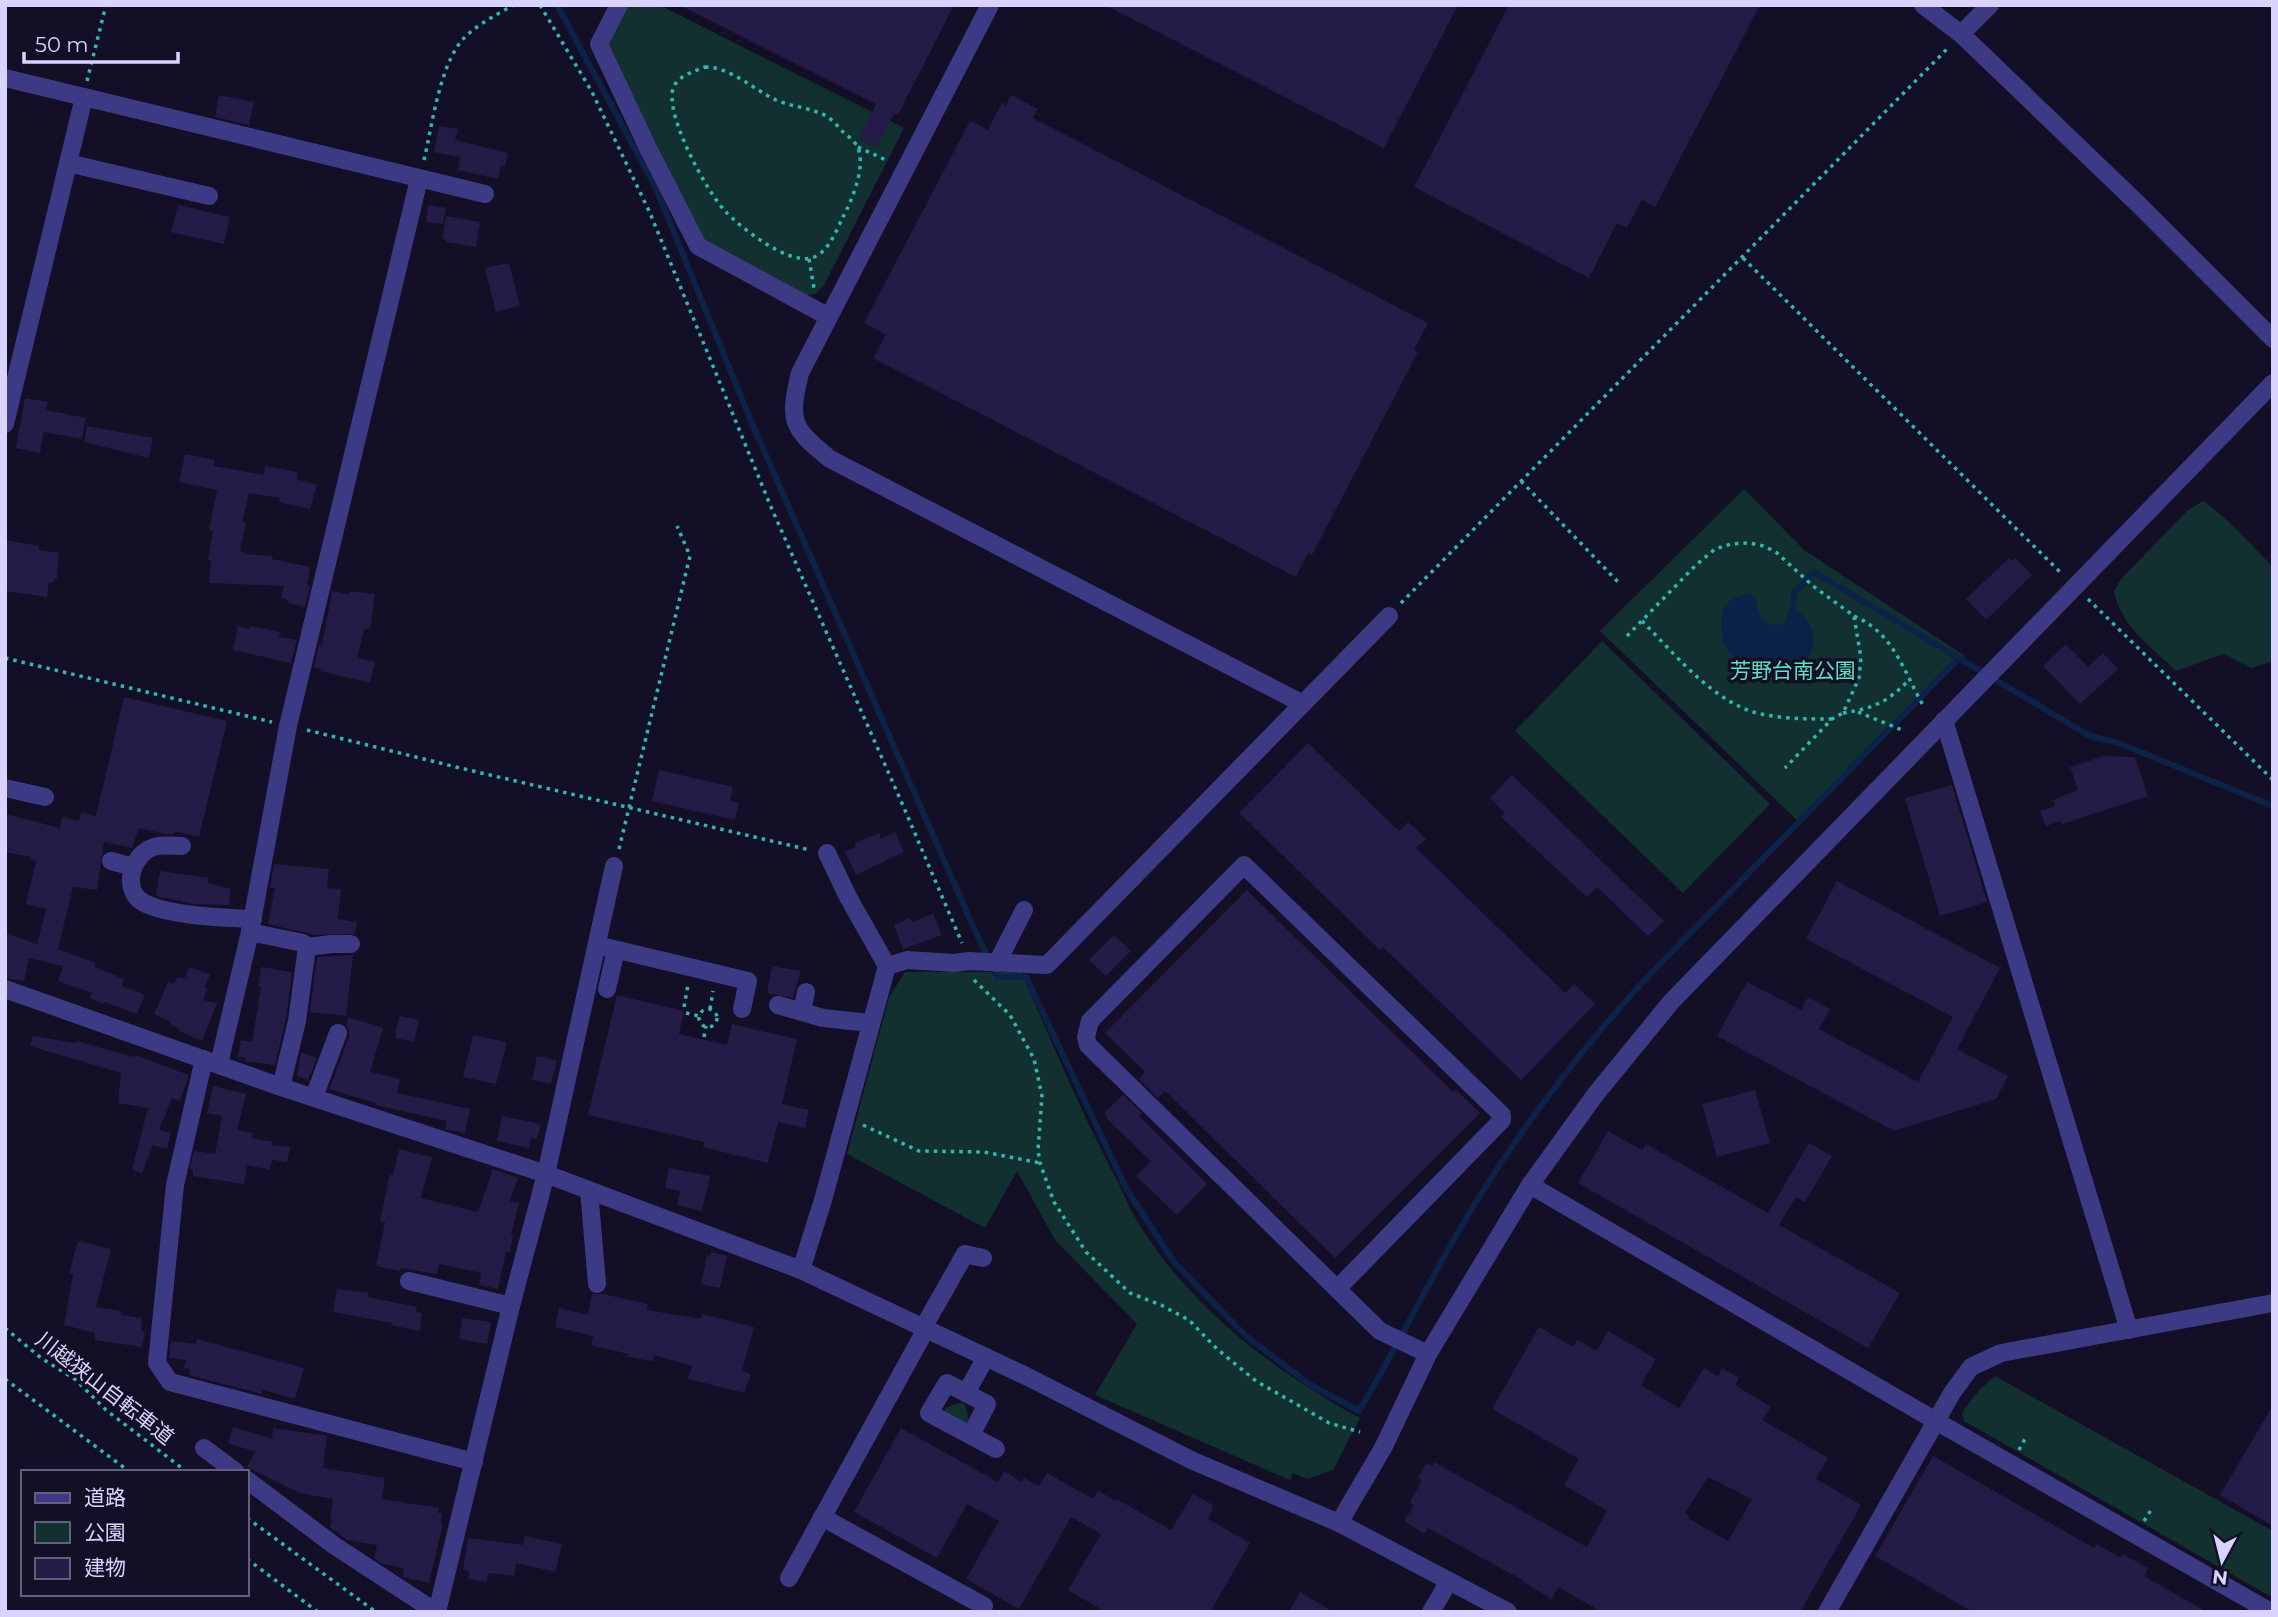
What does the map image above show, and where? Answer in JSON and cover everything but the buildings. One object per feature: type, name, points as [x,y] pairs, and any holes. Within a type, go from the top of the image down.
[{"type":"street","points":[[619,5],[599,44],[698,246],[829,317]]},
{"type":"street","points":[[990,5],[800,373],[792,408],[797,426],[806,439],[830,459],[1303,704]]},
{"type":"street","points":[[1923,5],[1961,34],[2136,202],[2273,339]]},
{"type":"street","points":[[1961,34],[1990,5]]},
{"type":"street","points":[[5,78],[485,194]]},
{"type":"street","points":[[5,424],[84,97]]},
{"type":"street","points":[[68,163],[209,196]]},
{"type":"street","points":[[419,179],[288,726],[251,925],[176,1185],[158,1363],[170,1382],[474,1462]]},
{"type":"street","points":[[1339,1523],[1383,1448],[1428,1354],[1530,1185],[1595,1096],[1671,1002],[2273,383]]},
{"type":"street","points":[[887,966],[907,960],[1047,965],[1389,616]]},
{"type":"street","points":[[1944,720],[2129,1330]]},
{"type":"street","points":[[5,788],[45,797]]},
{"type":"street","points":[[182,846],[154,846],[136,859],[130,877],[132,888],[141,901],[157,908],[251,925],[303,943],[307,947]]},
{"type":"street","points":[[802,1270],[887,966],[848,898],[827,853]]},
{"type":"street","points":[[111,862],[133,867]]},
{"type":"street","points":[[1337,1289],[1502,1120],[1502,1115],[1244,864],[1090,1021],[1086,1037],[1088,1045],[1337,1289],[1380,1331],[1428,1354]]},
{"type":"street","points":[[248,1481],[335,1546],[437,1612],[546,1174],[614,866]]},
{"type":"street","points":[[997,963],[1024,910]]},
{"type":"street","points":[[307,947],[332,943],[351,944]]},
{"type":"street","points":[[597,946],[748,981],[742,1009]]},
{"type":"street","points":[[281,1087],[297,1021],[307,947]]},
{"type":"street","points":[[607,989],[616,950]]},
{"type":"street","points":[[5,989],[281,1087],[546,1174],[802,1270],[985,1357],[1191,1460],[1339,1523],[1508,1612]]},
{"type":"street","points":[[802,1012],[806,992]]},
{"type":"street","points":[[778,1005],[823,1018],[870,1023]]},
{"type":"street","points":[[314,1097],[338,1033]]},
{"type":"street","points":[[1530,1185],[1935,1421],[2271,1612]]},
{"type":"street","points":[[589,1190],[597,1284]]},
{"type":"street","points":[[789,1578],[965,1254],[983,1258]]},
{"type":"street","points":[[408,1282],[511,1306]]},
{"type":"street","points":[[1827,1612],[1935,1421],[1971,1367],[2001,1353],[2273,1303]]},
{"type":"street","points":[[966,1393],[985,1357]]},
{"type":"street","points":[[971,1435],[987,1404],[947,1383],[929,1413],[971,1435],[996,1448]]},
{"type":"street","points":[[204,1448],[233,1470]]},
{"type":"street","points":[[822,1517],[984,1606]]},
{"type":"street","points":[[1431,1612],[1449,1581]]},
{"type":"path","points":[[84,97],[106,5]]},
{"type":"path","points":[[419,179],[446,71],[458,45],[480,25],[513,5]]},
{"type":"path","points":[[540,5],[592,92],[650,212],[771,507],[901,801],[962,962],[1010,1016],[1034,1059],[1042,1096],[1038,1150],[1040,1163],[1055,1202],[1086,1252],[1130,1293],[1189,1320],[1217,1349],[1256,1381],[1329,1423],[1360,1432]]},
{"type":"path","points":[[1389,616],[1961,34]]},
{"type":"path","points":[[858,148],[859,168],[855,196],[827,246],[809,259],[789,257],[726,212],[707,189],[674,120],[674,86],[686,74],[705,67],[720,67],[776,100],[817,111],[831,118],[858,148],[892,163]]},
{"type":"path","points":[[1743,258],[2273,779]]},
{"type":"path","points":[[809,259],[815,294]]},
{"type":"path","points":[[1521,481],[1619,583]]},
{"type":"path","points":[[614,866],[690,556],[677,526]]},
{"type":"path","points":[[1627,636],[1715,549],[1731,544],[1764,546],[1777,553],[1813,586],[1885,636],[1924,707]]},
{"type":"path","points":[[1843,713],[1859,678],[1861,658],[1854,616]]},
{"type":"path","points":[[1642,621],[1718,696],[1752,711],[1780,716],[1832,719]]},
{"type":"path","points":[[5,658],[827,853]]},
{"type":"path","points":[[1785,768],[1832,719],[1843,713],[1880,705],[1909,681]]},
{"type":"path","points":[[1856,711],[1902,730]]},
{"type":"path","points":[[699,1016],[707,1009],[715,1014],[715,1024],[706,1026]]},
{"type":"path","points":[[687,1013],[699,1016]]},
{"type":"path","points":[[699,1016],[706,1026]]},
{"type":"path","points":[[704,1037],[706,1026]]},
{"type":"path","points":[[846,1116],[919,1151],[984,1152],[1040,1163]]},
{"type":"path","name":"川越狭山自転車道","points":[[5,1328],[41,1358],[76,1380],[106,1410],[184,1470]]},
{"type":"path","points":[[5,1379],[127,1470]]},
{"type":"path","points":[[248,1518],[376,1612]]},
{"type":"path","points":[[248,1560],[318,1612]]},
{"type":"green space","points":[[627,5],[659,5],[904,128],[824,285],[815,294],[804,296],[702,242],[608,44]]},
{"type":"green space","name":"芳野台南公園","points":[[1744,489],[1804,550],[1965,656],[1800,823],[1600,631]]},
{"type":"green space","points":[[2203,501],[2231,524],[2273,567],[2273,661],[2251,668],[2223,654],[2176,671],[2130,626],[2118,604],[2114,591],[2121,579],[2188,510]]},
{"type":"green space","points":[[1602,641],[1770,804],[1683,893],[1515,731]]},
{"type":"green space","points":[[905,972],[1021,972],[1079,1103],[1129,1206],[1165,1261],[1213,1314],[1240,1338],[1329,1401],[1360,1418],[1333,1470],[1307,1479],[1293,1473],[1290,1480],[1095,1395],[1137,1324],[1055,1240],[1017,1171],[985,1228],[847,1154],[889,997]]},
{"type":"green space","points":[[1995,1376],[2273,1531],[2273,1598],[1964,1421],[1962,1414],[1969,1403]]},
{"type":"green space","points":[[962,1402],[965,1404],[969,1421],[965,1423],[945,1413],[945,1408]]},
{"type":"water","points":[[1745,594],[1754,596],[1762,620],[1770,625],[1785,623],[1789,609],[1793,607],[1803,615],[1813,633],[1813,643],[1811,652],[1797,668],[1773,675],[1751,670],[1741,664],[1726,647],[1722,636],[1722,613],[1734,598]]},
{"type":"waterway","points":[[557,5],[655,186],[751,421],[997,977],[1026,977],[1127,1190],[1174,1262],[1246,1336],[1309,1384],[1359,1411],[1478,1199],[1524,1129],[1575,1061],[1657,967],[1959,658]]},
{"type":"waterway","points":[[1793,613],[1794,593],[1814,572],[2090,736],[2121,744],[2273,806]]}]
